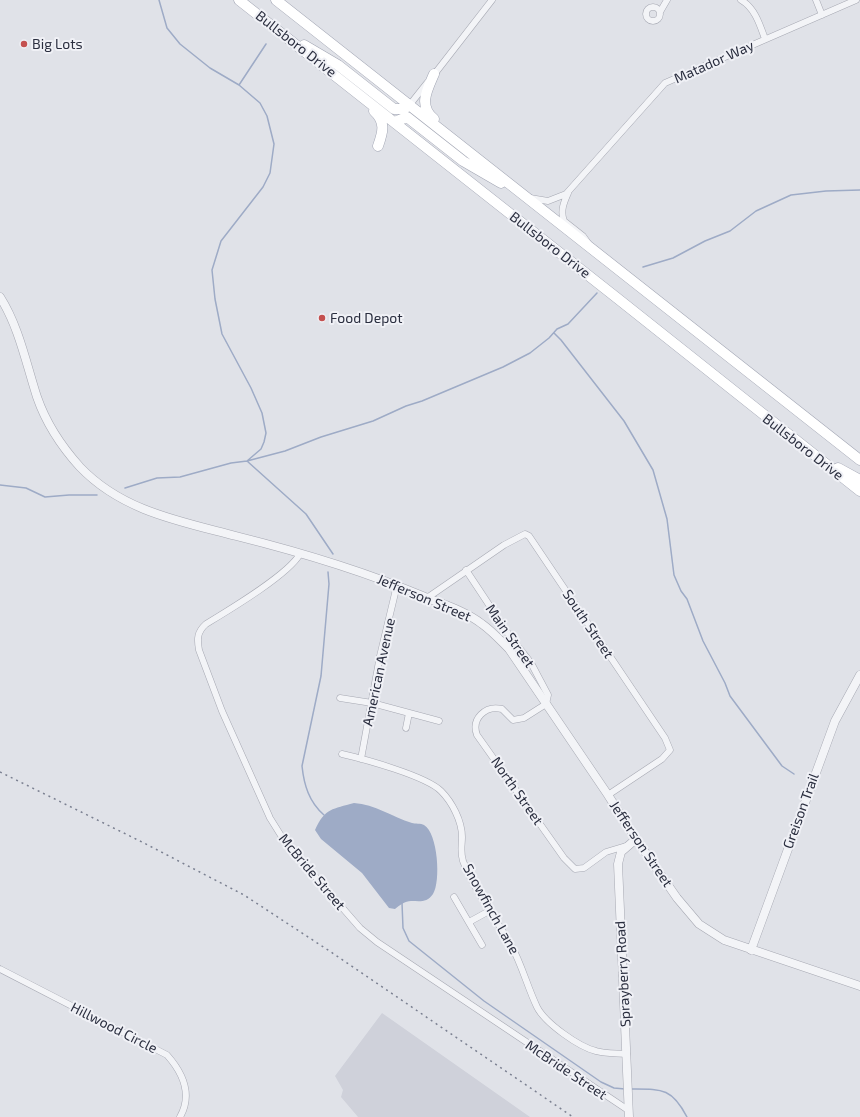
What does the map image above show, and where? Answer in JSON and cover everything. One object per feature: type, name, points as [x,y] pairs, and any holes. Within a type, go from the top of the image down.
[{"type":"main road","name":"Bullsboro Drive","points":[[239,0],[396,122],[860,491]]},
{"type":"main road","name":"Bullsboro Drive","points":[[276,0],[860,460]]},
{"type":"main road","points":[[284,35],[308,46],[338,65],[394,109],[403,109],[409,106]]},
{"type":"main road","points":[[434,74],[426,92],[426,108],[432,118],[446,128],[454,140]]},
{"type":"main road","points":[[352,88],[364,103],[380,116],[382,120],[383,126],[378,146]]},
{"type":"main road","points":[[396,122],[407,117],[463,161],[527,198]]},
{"type":"main road","points":[[818,458],[860,480]]},
{"type":"street","points":[[396,122],[492,0]]},
{"type":"street","points":[[660,12],[667,0]]},
{"type":"street","points":[[741,0],[749,6],[758,19],[765,39]]},
{"type":"street","points":[[816,0],[822,14]]},
{"type":"street","name":"Matador Way","points":[[527,198],[548,201],[566,194],[665,83],[856,0]]},
{"type":"street","points":[[573,185],[563,203],[563,218],[564,221],[584,236],[592,249]]},
{"type":"street","name":"Jefferson Street","points":[[1,301],[18,335],[37,398],[53,432],[81,468],[102,486],[133,506],[157,515],[300,554],[397,585],[461,611],[494,633],[508,649],[608,795],[636,839],[678,898],[699,924],[724,940],[860,986]]},
{"type":"street","name":"South Street","points":[[427,598],[466,570],[520,535],[525,534],[529,536],[665,738],[670,750],[662,759],[608,795]]},
{"type":"street","name":"McBride Street","points":[[300,554],[296,562],[281,574],[206,624],[199,630],[197,641],[222,711],[270,818],[285,842],[360,928],[377,942],[629,1113]]},
{"type":"street","name":"Main Street","points":[[466,570],[509,635],[531,663],[548,695],[546,704]]},
{"type":"street","name":"American Avenue","points":[[361,759],[380,656],[397,585]]},
{"type":"street","name":"Greison Trail","points":[[751,950],[829,734],[849,693],[860,675]]},
{"type":"street","points":[[340,698],[372,703],[439,721]]},
{"type":"street","name":"North Street","points":[[546,704],[524,718],[516,720],[510,718],[502,709],[491,708],[479,716],[475,729],[477,735],[564,858],[575,869],[580,870],[606,852],[626,846]]},
{"type":"street","points":[[406,728],[409,713]]},
{"type":"street","name":"Snowfinch Lane","points":[[342,754],[420,778],[433,784],[442,791],[452,804],[461,827],[461,852],[463,860],[519,960],[537,1007],[542,1015],[564,1033],[596,1051],[626,1054]]},
{"type":"street","points":[[626,846],[636,839]]},
{"type":"street","name":"Sprayberry Road","points":[[626,846],[620,853],[617,882],[629,1113]]},
{"type":"street","points":[[454,897],[482,944]]},
{"type":"street","points":[[469,922],[491,910]]},
{"type":"street","name":"Hillwood Circle","points":[[0,969],[166,1055],[177,1067],[185,1083],[187,1098],[180,1117]]},
{"type":"shaded area","points":[[382,1013],[530,1117],[358,1117],[341,1097],[343,1090],[335,1076]]},
{"type":"water","points":[[354,803],[376,808],[413,823],[423,824],[429,830],[437,858],[437,879],[431,897],[423,901],[407,902],[395,909],[389,908],[362,873],[321,839],[315,830],[322,817],[330,810]]},
{"type":"waterway","points":[[159,0],[167,28],[180,44],[210,68],[239,85],[260,103],[267,116],[274,144],[270,173],[263,187],[221,241],[212,270],[215,299],[222,334],[251,388],[262,413],[266,433],[261,449],[247,461]]},
{"type":"waterway","points":[[239,85],[266,44]]},
{"type":"waterway","points":[[643,267],[673,258],[705,241],[730,231],[756,211],[791,195],[826,191],[860,190]]},
{"type":"waterway","points":[[125,488],[157,478],[180,477],[231,463],[247,461],[285,451],[321,437],[373,421],[406,406],[422,401],[503,367],[530,353],[549,338],[557,329],[568,324],[597,293]]},
{"type":"waterway","points":[[554,333],[624,421],[653,470],[667,519],[674,575],[681,591],[687,599],[703,641],[725,683],[730,696],[782,766],[794,774]]},
{"type":"waterway","points":[[247,461],[306,514],[333,554]]},
{"type":"waterway","points":[[0,485],[26,488],[45,497],[97,495]]},
{"type":"waterway","points":[[324,815],[315,805],[308,793],[302,766],[321,676],[329,584],[328,572]]},
{"type":"waterway","points":[[402,903],[403,928],[409,941],[484,1001],[601,1082],[614,1088],[625,1089]]},
{"type":"waterway","points":[[632,1089],[659,1090],[671,1095],[682,1107],[687,1117]]},
{"type":"railway","points":[[0,772],[142,842],[244,895],[331,952],[573,1117]]},
{"type":"place","name":"Big Lots","points":[[24,44]]},
{"type":"place","name":"Food Depot","points":[[322,318]]}]
